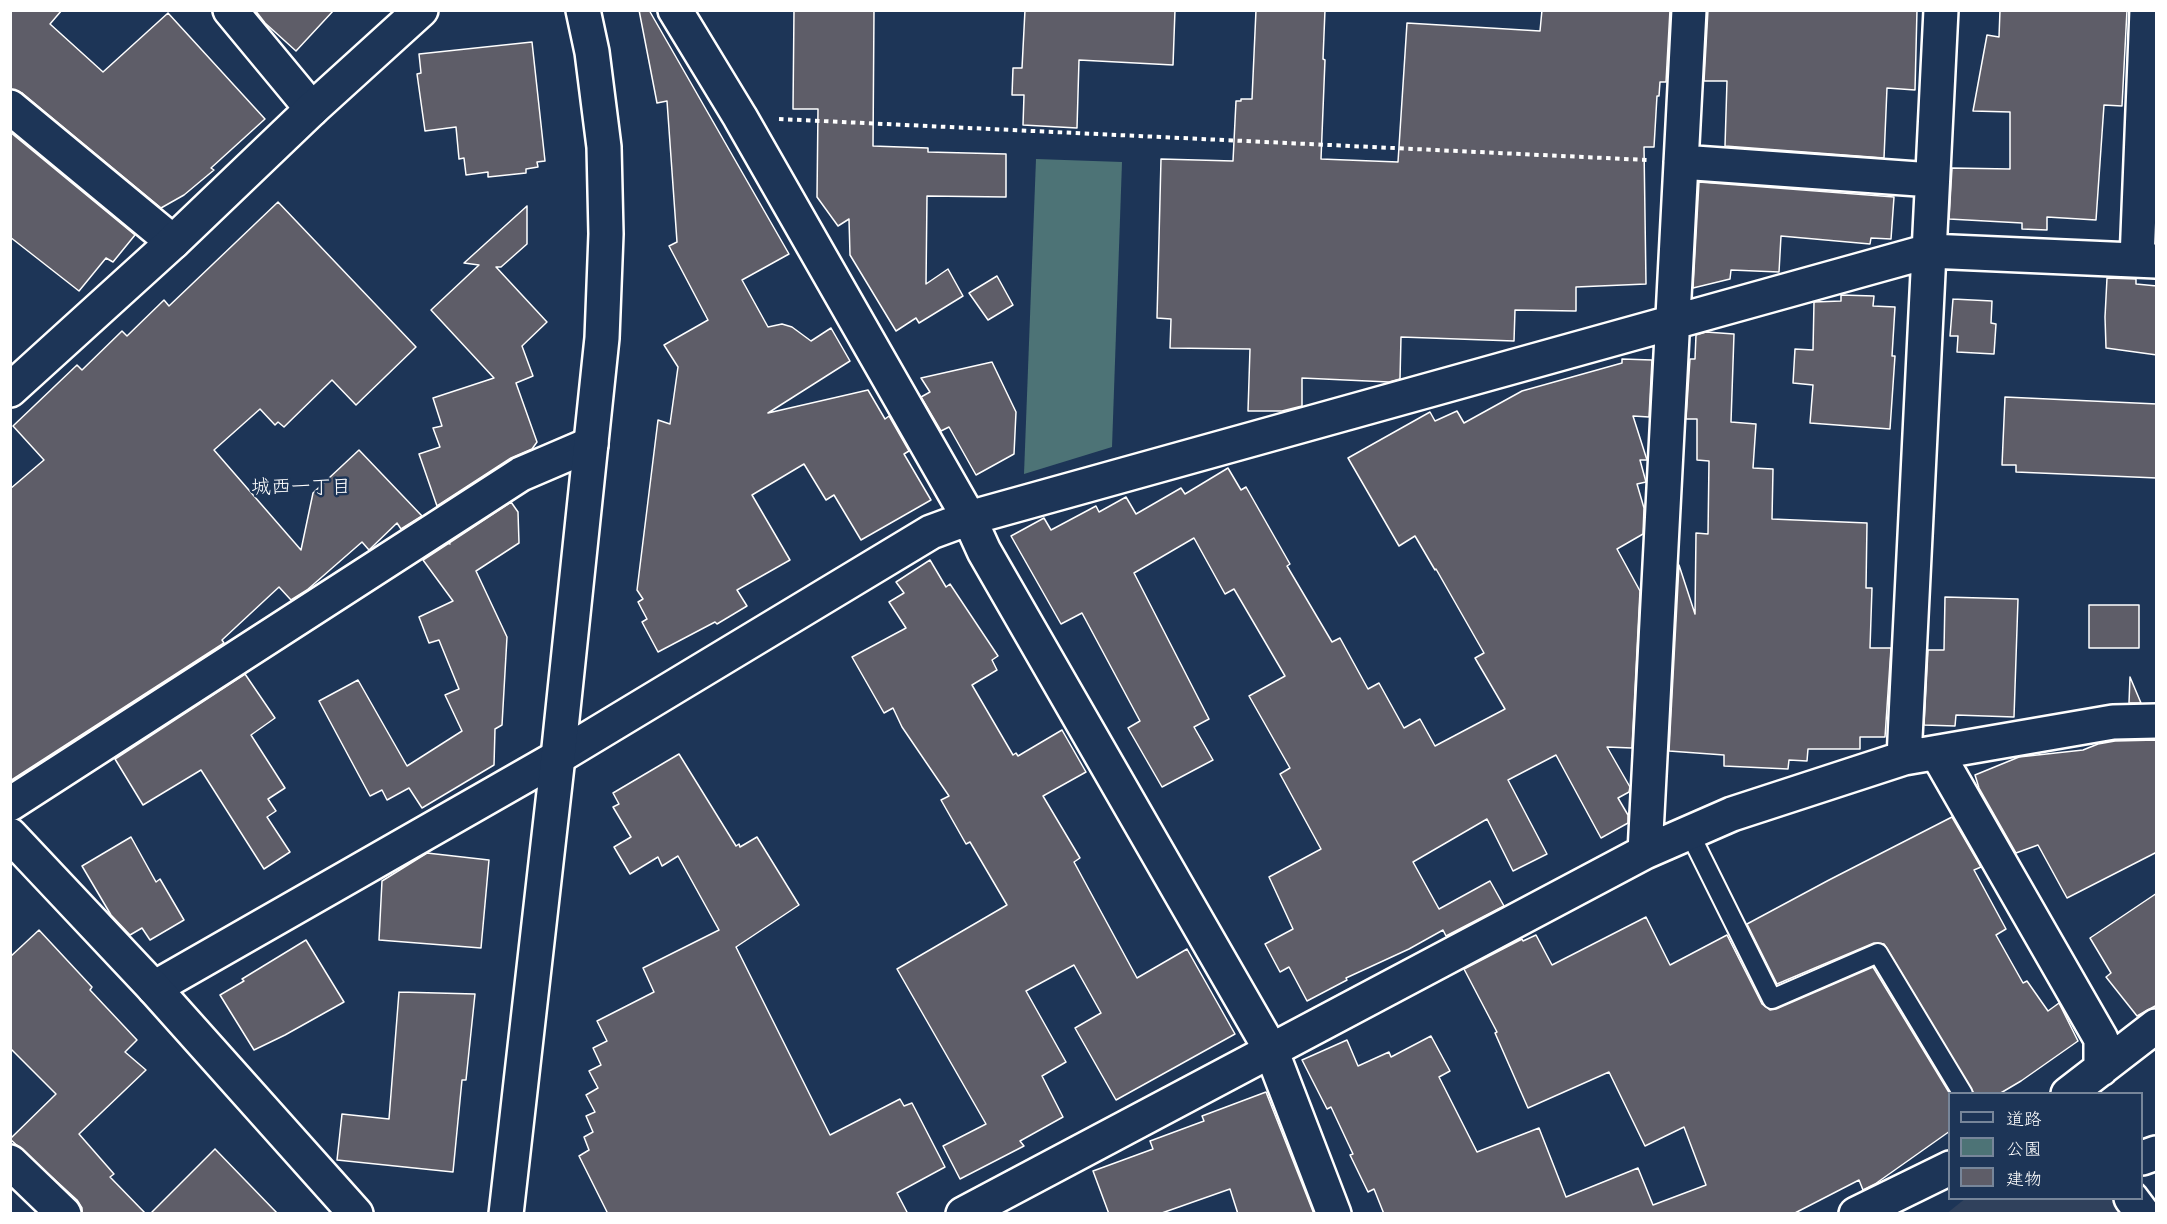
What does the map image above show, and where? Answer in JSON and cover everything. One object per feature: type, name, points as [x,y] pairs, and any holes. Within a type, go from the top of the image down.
[{"type":"street","points":[[230,10],[312,109]]},
{"type":"street","points":[[10,390],[173,242],[312,109],[421,10]]},
{"type":"street","points":[[506,1214],[558,757],[602,338],[606,224],[604,147],[592,52],[583,10]]},
{"type":"street","points":[[675,10],[740,117],[969,518],[984,551],[1271,1050],[1334,1214]]},
{"type":"street","points":[[1645,852],[1689,10]]},
{"type":"street","points":[[1904,758],[1941,10]]},
{"type":"street","points":[[154,988],[558,757],[931,532],[969,518],[1929,251],[2147,261],[2147,10]]},
{"type":"street","points":[[10,107],[173,242]]},
{"type":"street","points":[[1681,162],[1932,180]]},
{"type":"street","points":[[10,804],[521,474],[591,444]]},
{"type":"street","points":[[963,1214],[1645,852],[1732,814],[1904,758],[2113,722],[2157,722]]},
{"type":"street","points":[[1937,753],[2101,1039],[2101,1069]]},
{"type":"street","points":[[10,835],[154,988],[356,1214]]},
{"type":"street","points":[[2071,1092],[2157,1026]]},
{"type":"street","points":[[10,1162],[64,1214]]},
{"type":"street","points":[[1856,1214],[1948,1169]]},
{"type":"street","points":[[2132,1200],[2143,1214]]},
{"type":"lane","points":[[1689,832],[1772,999],[1878,953],[1962,1092]]},
{"type":"path","points":[[740,117],[1681,162]]},
{"type":"shaded area","points":[[1964,1200],[2113,1200],[2123,1213],[1946,1214]]},
{"type":"green space","points":[[1036,159],[1122,162],[1112,447],[1024,474]]},
{"type":"building","points":[[10,10],[62,10],[50,24],[103,72],[168,13],[265,119],[211,168],[214,170],[184,195],[161,208],[22,93],[10,89]]},
{"type":"building","points":[[255,10],[334,10],[296,51],[265,23]]},
{"type":"building","points":[[639,10],[649,10],[789,254],[742,280],[768,327],[782,324],[792,327],[811,341],[831,328],[850,361],[768,413],[868,390],[885,419],[889,416],[909,451],[904,454],[931,500],[861,540],[834,495],[826,500],[804,464],[752,495],[790,560],[737,590],[747,606],[717,624],[715,622],[658,652],[642,622],[647,619],[638,602],[643,599],[637,590],[658,420],[670,424],[678,367],[664,345],[708,320],[669,246],[677,242],[667,101],[657,103]]},
{"type":"building","points":[[794,10],[874,10],[873,146],[928,148],[928,152],[1006,154],[1006,197],[927,196],[926,284],[948,269],[963,296],[919,323],[916,318],[896,331],[850,255],[849,219],[838,226],[817,197],[818,109],[793,109]]},
{"type":"building","points":[[1025,10],[1175,10],[1173,65],[1079,60],[1077,128],[1023,125],[1024,95],[1012,95],[1013,68],[1022,68]]},
{"type":"building","points":[[1256,10],[1325,10],[1321,159],[1398,162],[1407,23],[1540,31],[1542,10],[1670,10],[1666,82],[1660,82],[1659,96],[1657,96],[1654,147],[1644,147],[1646,284],[1576,287],[1576,311],[1515,310],[1514,341],[1401,337],[1400,379],[1389,382],[1302,378],[1302,406],[1282,411],[1248,411],[1250,349],[1170,348],[1171,319],[1157,318],[1161,159],[1233,161],[1236,101],[1252,99]]},
{"type":"building","points":[[1708,10],[1917,10],[1915,90],[1887,88],[1884,158],[1725,146],[1727,81],[1704,81]]},
{"type":"building","points":[[2000,10],[2127,10],[2122,106],[2104,105],[2096,220],[2047,217],[2047,230],[2022,229],[2022,223],[1949,219],[1952,168],[2010,169],[2010,112],[1973,111],[1987,35],[1999,37]]},
{"type":"building","points":[[532,42],[545,161],[537,162],[538,167],[526,169],[526,173],[488,177],[488,172],[466,175],[464,158],[459,159],[456,127],[425,131],[417,74],[421,73],[419,54]]},
{"type":"building","points":[[10,132],[135,235],[113,262],[106,258],[79,291],[10,237]]},
{"type":"building","points":[[1699,182],[1894,197],[1891,239],[1871,238],[1870,244],[1781,236],[1779,272],[1731,270],[1730,279],[1693,288]]},
{"type":"building","points":[[278,202],[416,347],[356,405],[332,380],[284,427],[278,422],[275,425],[260,409],[214,450],[301,550],[313,493],[359,450],[422,516],[401,529],[397,523],[369,550],[362,542],[307,590],[291,600],[279,587],[222,640],[224,643],[10,781],[10,489],[44,460],[13,426],[77,365],[82,370],[122,331],[127,336],[164,300],[169,306]]},
{"type":"building","points":[[527,206],[527,244],[501,267],[496,267],[547,322],[522,346],[533,376],[516,383],[537,442],[532,449],[511,458],[437,506],[419,454],[440,447],[433,428],[442,426],[433,398],[494,378],[431,310],[479,265],[464,263]]},
{"type":"building","points":[[997,276],[1013,305],[988,320],[969,293]]},
{"type":"building","points":[[2107,278],[2136,279],[2136,284],[2157,286],[2157,355],[2106,348]]},
{"type":"building","points":[[1841,295],[1874,296],[1873,306],[1895,307],[1892,356],[1895,356],[1890,429],[1810,423],[1813,385],[1793,383],[1795,349],[1813,350],[1814,302],[1841,301]]},
{"type":"building","points":[[1953,299],[1992,301],[1991,323],[1996,324],[1994,354],[1957,352],[1958,336],[1950,336]]},
{"type":"building","points":[[1706,332],[1734,334],[1731,422],[1756,424],[1753,468],[1773,469],[1772,519],[1867,523],[1866,588],[1872,588],[1870,648],[1891,648],[1885,737],[1860,737],[1860,749],[1808,749],[1807,761],[1789,760],[1788,769],[1724,766],[1724,755],[1669,751],[1679,565],[1695,614],[1696,533],[1708,534],[1709,461],[1697,460],[1697,419],[1686,419],[1690,359],[1695,359],[1696,335]]},
{"type":"building","points":[[1622,359],[1652,360],[1649,417],[1633,416],[1647,460],[1640,460],[1646,482],[1637,484],[1644,508],[1643,534],[1617,549],[1640,591],[1632,748],[1607,747],[1630,787],[1629,792],[1618,798],[1628,815],[1628,823],[1601,838],[1556,755],[1508,780],[1547,854],[1513,871],[1487,819],[1413,862],[1439,909],[1490,881],[1504,906],[1446,936],[1443,930],[1409,949],[1346,978],[1347,980],[1307,1001],[1289,967],[1280,972],[1265,944],[1293,929],[1269,877],[1321,849],[1280,774],[1290,768],[1249,696],[1285,676],[1234,589],[1225,594],[1194,538],[1134,573],[1209,719],[1194,727],[1213,760],[1162,787],[1128,728],[1140,721],[1082,613],[1061,624],[1011,536],[1044,518],[1051,530],[1096,506],[1099,512],[1126,497],[1136,514],[1181,488],[1185,494],[1228,468],[1241,490],[1246,487],[1290,564],[1287,566],[1332,642],[1340,638],[1368,689],[1379,683],[1404,728],[1420,719],[1435,746],[1505,709],[1475,658],[1484,653],[1436,569],[1415,536],[1399,546],[1348,458],[1430,412],[1435,421],[1457,411],[1464,423],[1522,391],[1622,363]]},
{"type":"building","points":[[992,362],[1016,412],[1014,454],[976,475],[949,427],[941,431],[921,397],[930,392],[921,378]]},
{"type":"building","points":[[2005,397],[2157,404],[2157,478],[2016,472],[2016,465],[2002,465]]},
{"type":"building","points":[[511,502],[518,512],[519,543],[476,571],[507,637],[502,725],[495,729],[494,765],[422,808],[409,788],[387,800],[382,790],[370,796],[319,701],[358,680],[407,766],[462,731],[445,695],[459,689],[439,640],[429,643],[419,617],[453,601],[423,560]]},
{"type":"building","points":[[930,560],[946,587],[950,584],[998,656],[992,660],[997,670],[972,685],[1013,755],[1016,753],[1018,756],[1062,730],[1086,772],[1043,796],[1080,858],[1074,862],[1137,978],[1187,949],[1235,1034],[1116,1100],[1075,1028],[1101,1013],[1074,965],[1026,991],[1066,1062],[1042,1076],[1063,1117],[1020,1141],[1024,1146],[960,1179],[943,1146],[986,1124],[897,969],[1007,905],[970,842],[966,844],[941,800],[949,796],[902,727],[893,708],[884,713],[852,657],[906,628],[889,602],[904,593],[896,582]]},
{"type":"building","points":[[1945,597],[2018,599],[2014,717],[1956,715],[1955,726],[1924,725],[1928,650],[1944,650]]},
{"type":"building","points":[[2089,605],[2139,605],[2139,648],[2089,648]]},
{"type":"building","points":[[245,674],[275,718],[251,735],[285,788],[268,799],[276,811],[267,817],[290,852],[264,869],[201,770],[143,805],[115,759]]},
{"type":"building","points":[[2130,677],[2141,703],[2129,703]]},
{"type":"building","points":[[2157,740],[2157,852],[2067,898],[2038,845],[2016,853],[1979,788],[1975,775],[2019,757],[2083,750],[2115,741]]},
{"type":"building","points":[[679,754],[736,846],[739,844],[740,847],[757,837],[799,905],[736,947],[830,1135],[900,1099],[904,1106],[912,1103],[945,1167],[897,1193],[908,1214],[608,1214],[579,1156],[589,1150],[584,1137],[593,1132],[586,1116],[595,1112],[586,1095],[598,1088],[589,1071],[601,1065],[593,1048],[607,1041],[597,1021],[654,992],[643,968],[719,930],[678,856],[662,866],[658,857],[630,874],[614,847],[631,837],[613,807],[619,804],[613,793]]},
{"type":"building","points":[[1952,817],[1981,867],[1974,870],[2006,929],[1996,935],[2023,983],[2027,981],[2048,1011],[2059,1003],[2078,1041],[2002,1092],[1973,1092],[1884,944],[1874,943],[1777,984],[1747,924]]},
{"type":"building","points":[[131,837],[156,882],[160,879],[184,920],[150,940],[142,928],[130,935],[111,915],[82,866]]},
{"type":"building","points":[[427,853],[489,860],[481,948],[379,940],[382,881]]},
{"type":"building","points":[[2157,893],[2157,1005],[2137,1016],[2106,977],[2111,973],[2090,938]]},
{"type":"building","points":[[1646,917],[1670,965],[1727,935],[1762,1004],[1770,1010],[1873,967],[1949,1092],[1948,1132],[1875,1184],[1863,1190],[1859,1180],[1793,1214],[1384,1214],[1374,1189],[1368,1192],[1331,1107],[1327,1109],[1302,1060],[1347,1040],[1358,1066],[1389,1052],[1391,1057],[1431,1036],[1450,1071],[1439,1077],[1477,1152],[1539,1128],[1566,1197],[1638,1168],[1653,1205],[1706,1185],[1684,1127],[1645,1146],[1609,1072],[1528,1108],[1495,1033],[1497,1032],[1464,969],[1522,939],[1523,941],[1536,935],[1552,965]]},
{"type":"building","points":[[39,930],[92,987],[90,990],[137,1040],[125,1052],[146,1070],[79,1134],[114,1174],[110,1177],[146,1214],[82,1214],[82,1208],[77,1200],[10,1139],[56,1094],[10,1048],[10,957]]},
{"type":"building","points":[[306,940],[344,1002],[254,1050],[220,995]]},
{"type":"building","points":[[399,992],[475,994],[466,1080],[462,1080],[453,1172],[337,1160],[342,1114],[389,1119]]},
{"type":"building","points":[[1266,1092],[1314,1214],[1238,1214],[1230,1189],[1159,1214],[1109,1214],[1093,1171],[1153,1149],[1150,1141],[1204,1121],[1202,1116]]},
{"type":"building","points":[[215,1149],[278,1214],[150,1214]]},
{"type":"district","name":"城西一丁目","points":[[301,487]]}]
